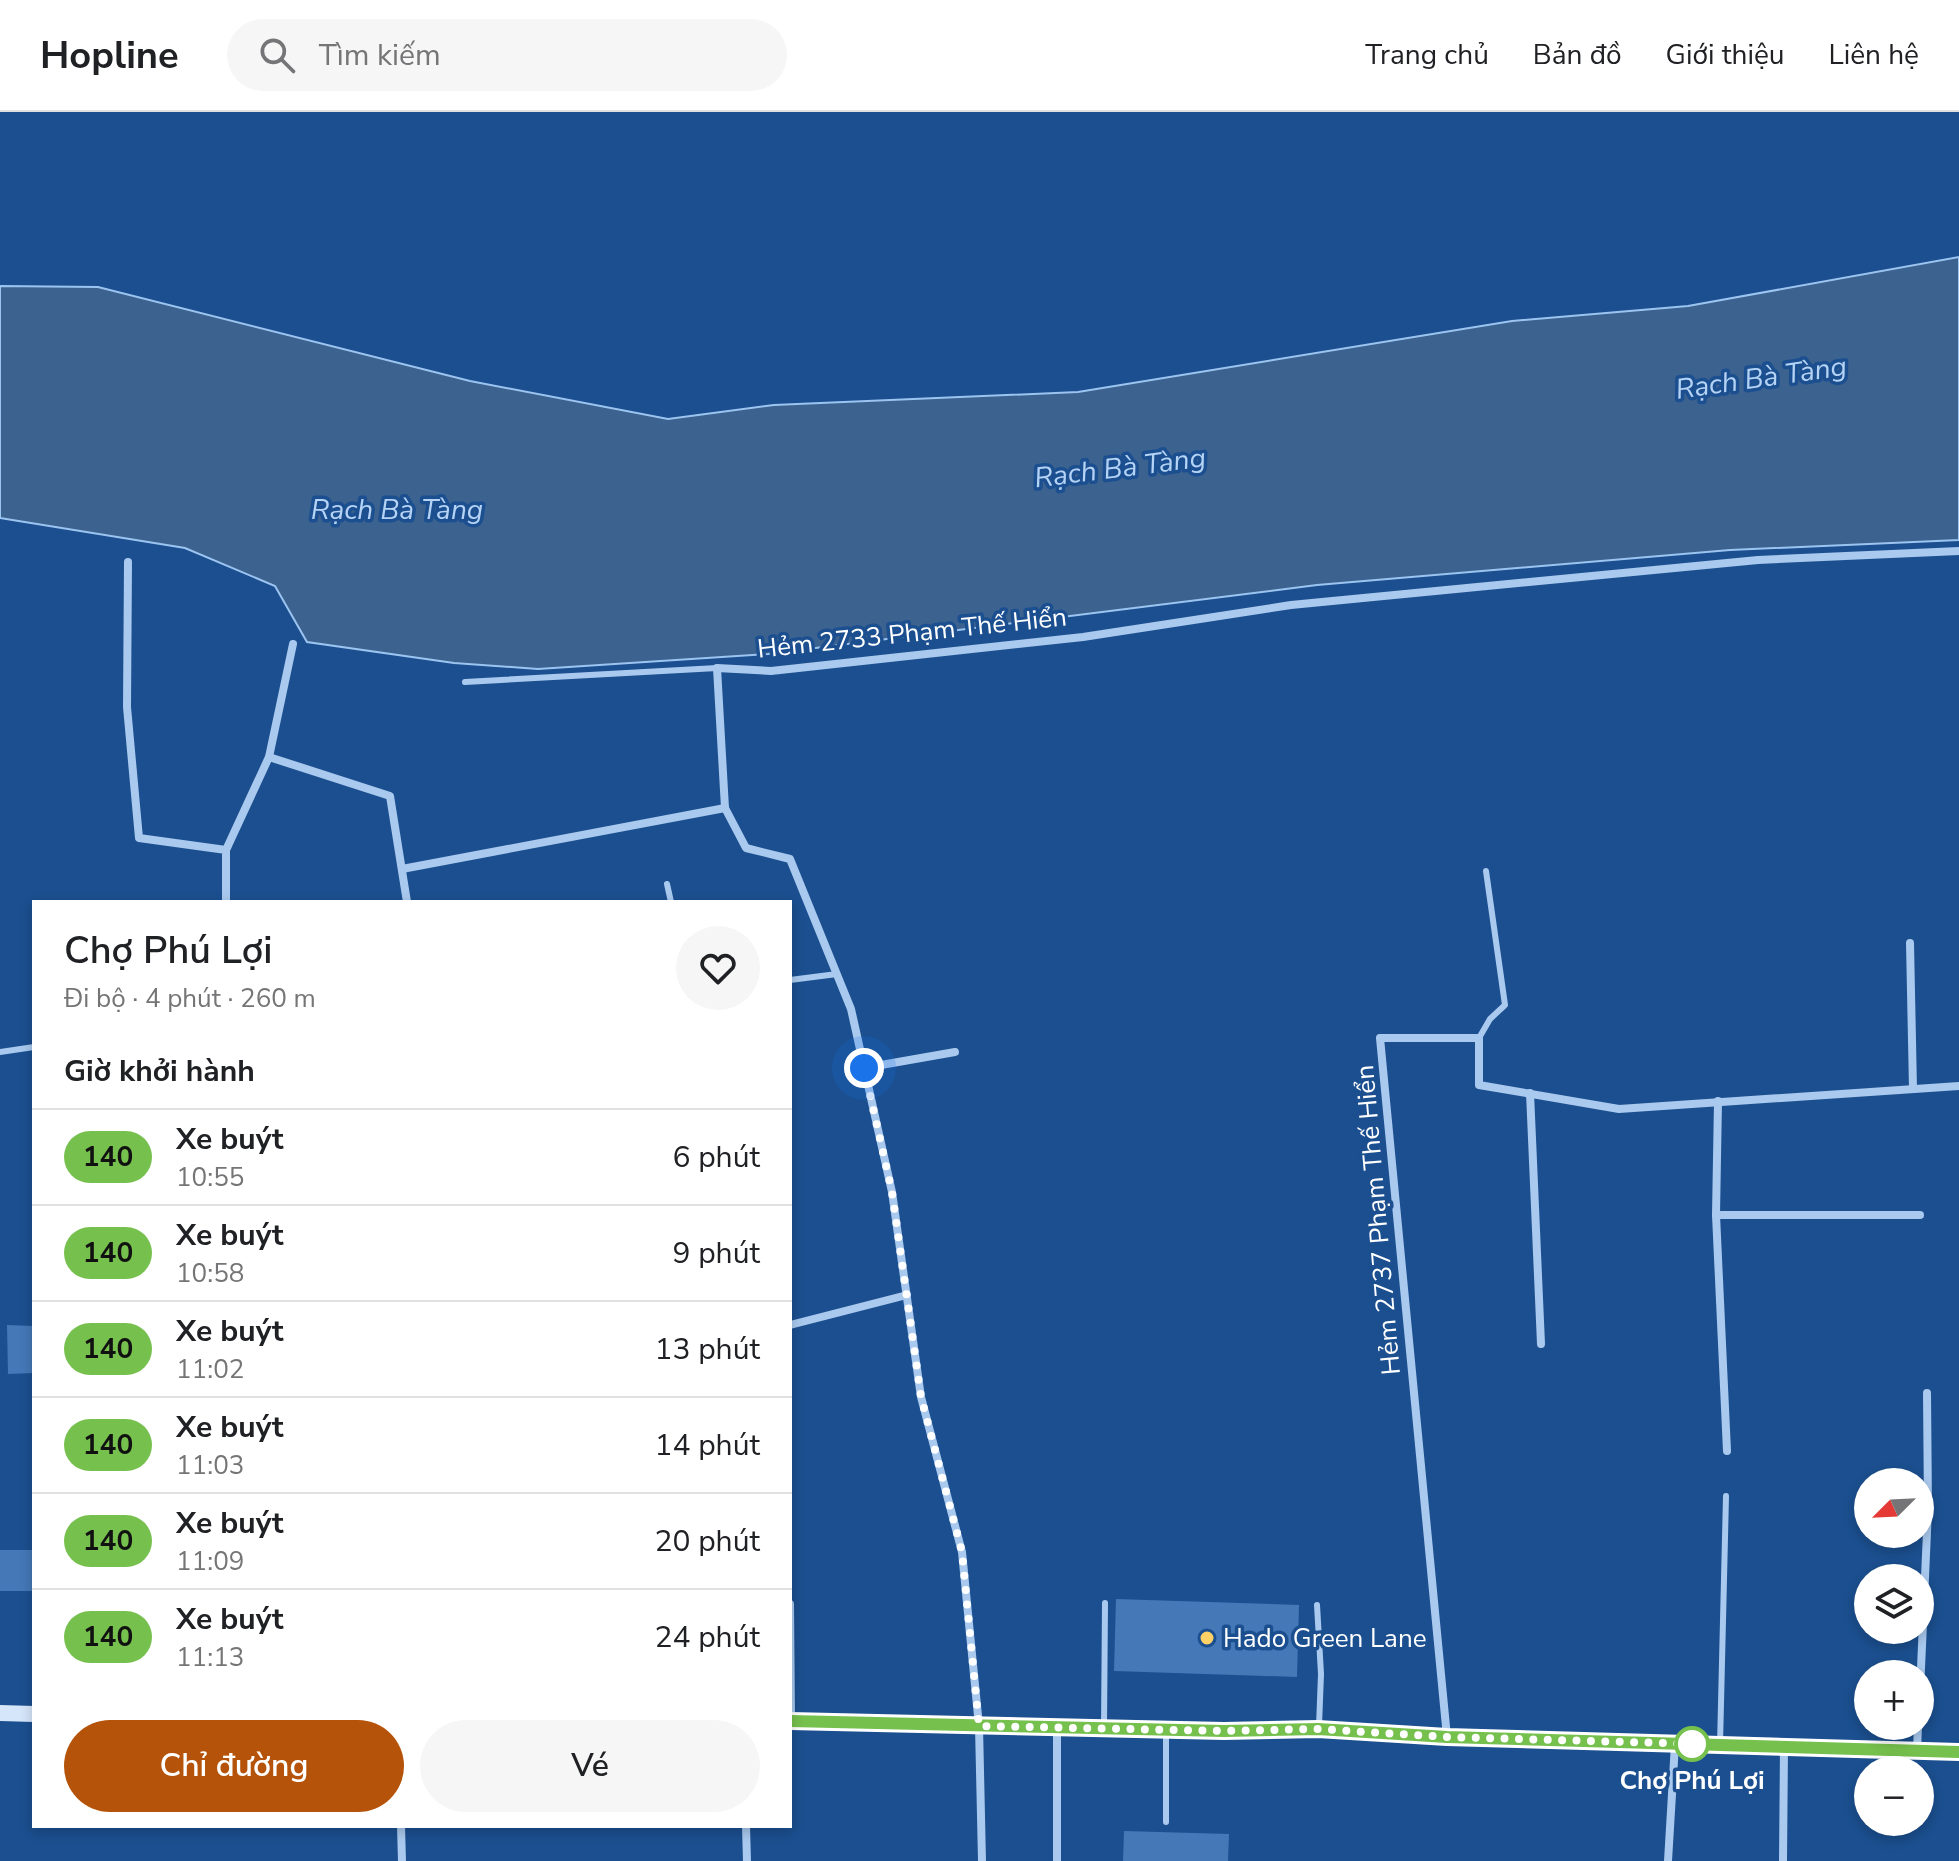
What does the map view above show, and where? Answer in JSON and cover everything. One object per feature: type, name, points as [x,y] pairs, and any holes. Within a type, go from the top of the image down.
[{"type":"main road","points":[[0,1713],[32,1714]]},
{"type":"main road","points":[[792,1721],[1166,1730],[1318,1729],[1447,1737],[1959,1752]]},
{"type":"street","name":"Hẻm 2733 Phạm Thế Hiển","points":[[717,668],[771,671],[1083,637],[1291,605],[1758,560],[1959,551]]},
{"type":"street","points":[[128,562],[127,707],[139,838],[226,850]]},
{"type":"street","points":[[226,900],[226,850],[269,757],[293,644]]},
{"type":"street","points":[[717,668],[725,808],[746,848],[790,859],[851,1009],[892,1192],[921,1397],[962,1552],[979,1726],[982,1861]]},
{"type":"street","points":[[269,757],[390,796],[407,900]]},
{"type":"street","points":[[402,869],[725,808]]},
{"type":"street","points":[[1910,943],[1913,1089]]},
{"type":"street","name":"Hẻm 2737 Phạm Thế Hiển","points":[[1447,1737],[1380,1038],[1479,1038]]},
{"type":"street","points":[[1479,1038],[1479,1085],[1619,1109],[1959,1086]]},
{"type":"street","points":[[864,1068],[955,1052]]},
{"type":"street","points":[[1530,1093],[1541,1344]]},
{"type":"street","points":[[1718,1101],[1716,1215],[1727,1451]]},
{"type":"street","points":[[1716,1215],[1920,1215]]},
{"type":"street","points":[[792,1324],[907,1295]]},
{"type":"street","points":[[1921,1660],[1928,1509],[1927,1393]]},
{"type":"street","points":[[1057,1727],[1057,1861]]},
{"type":"street","points":[[1917,1740],[1917,1751]]},
{"type":"street","points":[[1668,1861],[1675,1744]]},
{"type":"street","points":[[1783,1861],[1784,1747]]},
{"type":"street","points":[[401,1828],[402,1861]]},
{"type":"street","points":[[746,1828],[747,1861]]},
{"type":"lane","points":[[465,682],[717,668]]},
{"type":"lane","points":[[1479,1038],[1490,1019],[1505,1005],[1486,871]]},
{"type":"lane","points":[[667,884],[671,900]]},
{"type":"lane","points":[[792,980],[837,974]]},
{"type":"lane","points":[[0,1052],[32,1047]]},
{"type":"lane","points":[[1720,1745],[1726,1496]]},
{"type":"lane","points":[[1104,1729],[1105,1603]]},
{"type":"lane","points":[[1317,1605],[1321,1674],[1318,1729]]},
{"type":"lane","points":[[1166,1730],[1166,1822]]},
{"type":"water","name":"Rạch Bà Tàng","points":[[1959,257],[1959,540],[1730,550],[1317,585],[768,654],[538,669],[454,663],[307,642],[275,586],[185,548],[0,518],[0,286],[98,287],[470,381],[668,419],[774,405],[1078,392],[1512,321],[1688,306]]},
{"type":"building","points":[[7,1325],[32,1326],[32,1373],[8,1374]]},
{"type":"building","points":[[0,1550],[32,1550],[32,1591],[0,1591]]},
{"type":"building","name":"Hado Green Lane","points":[[1116,1599],[1299,1605],[1297,1677],[1114,1671]]},
{"type":"building","points":[[1124,1831],[1229,1834],[1228,1861],[1123,1861]]},
{"type":"bus line","name":"140","points":[[792,1721],[1224,1731],[1318,1729],[1447,1737],[1959,1752]]},
{"type":"place","name":"Hado Green Lane","points":[[1207,1638]]},
{"type":"place","name":"Chợ Phú Lợi","points":[[1692,1744]]},
{"type":"route","points":[[864,1068],[892,1192],[921,1397],[962,1552],[979,1726],[1224,1731],[1318,1729],[1447,1737],[1698,1744],[1692,1744]]}]
